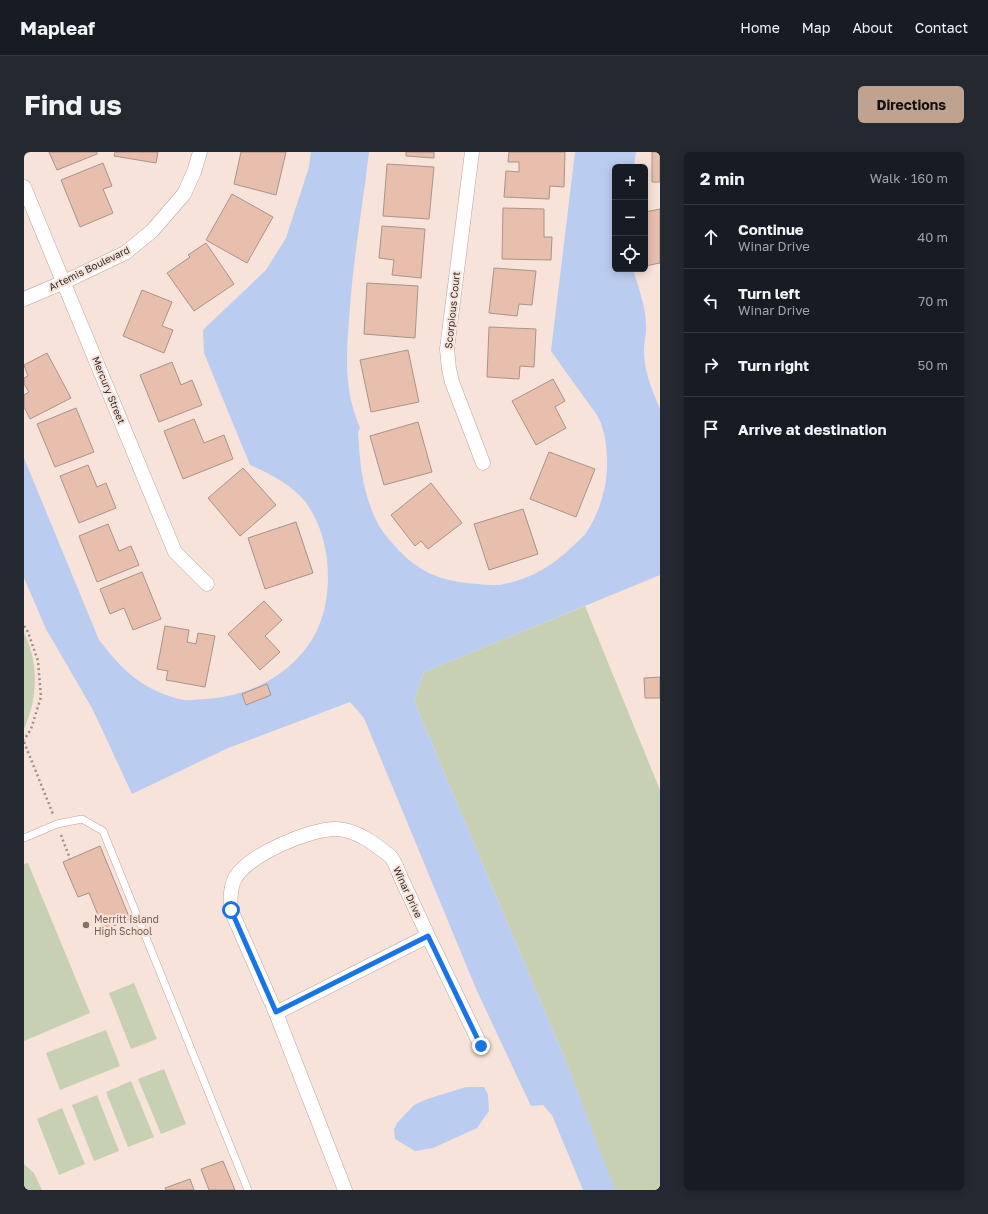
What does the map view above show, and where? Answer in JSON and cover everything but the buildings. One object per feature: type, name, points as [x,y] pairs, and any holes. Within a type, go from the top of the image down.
[{"type":"street","name":"Artemis Boulevard","points":[[24,299],[125,253],[152,231],[184,194],[194,172],[200,152]]},
{"type":"street","name":"Scorpious Court","points":[[472,152],[447,349],[452,382],[483,463]]},
{"type":"street","name":"Mercury Street","points":[[24,186],[175,552],[207,584]]},
{"type":"street","name":"Winar Drive","points":[[345,1190],[276,1012],[231,910],[230,898],[235,878],[241,870],[251,860],[308,834],[337,829],[353,832],[367,839],[392,858],[481,1046]]},
{"type":"street","points":[[276,1012],[428,936]]},
{"type":"lane","points":[[24,838],[57,824],[82,820],[103,831],[248,1190]]},
{"type":"path","points":[[24,626],[28,632],[38,661],[41,697],[31,729],[24,741],[70,859]]},
{"type":"green space","points":[[585,606],[660,790],[660,1190],[615,1190],[567,1064],[414,701],[424,672]]},
{"type":"green space","points":[[24,633],[32,656],[35,681],[32,705],[24,729]]},
{"type":"green space","points":[[28,863],[90,1013],[24,1041],[24,864]]},
{"type":"green space","points":[[134,983],[157,1039],[131,1049],[109,993]]},
{"type":"green space","points":[[106,1030],[120,1066],[60,1090],[46,1053]]},
{"type":"green space","points":[[164,1069],[186,1124],[161,1134],[138,1079]]},
{"type":"green space","points":[[131,1081],[154,1137],[128,1147],[106,1092]]},
{"type":"green space","points":[[97,1095],[119,1151],[94,1161],[72,1105]]},
{"type":"green space","points":[[62,1108],[85,1164],[59,1175],[37,1119]]},
{"type":"green space","points":[[24,1164],[34,1173],[42,1190],[24,1190]]},
{"type":"water","points":[[311,152],[369,152],[352,287],[347,368],[350,397],[360,428],[358,432],[362,477],[371,509],[382,530],[394,545],[421,569],[453,581],[495,585],[505,584],[525,578],[560,558],[586,533],[599,508],[606,480],[607,466],[607,451],[601,423],[551,351],[575,152],[636,152],[634,164],[612,164],[612,272],[634,272],[643,302],[645,316],[645,366],[651,388],[660,409],[660,575],[424,672],[414,701],[567,1064],[615,1190],[583,1190],[552,1115],[543,1105],[531,1106],[477,991],[364,718],[350,702],[228,748],[132,794],[93,710],[46,629],[24,578],[24,458],[99,640],[122,667],[133,677],[160,693],[184,700],[220,698],[249,690],[275,677],[287,668],[307,647],[316,632],[323,614],[327,595],[327,556],[322,537],[316,519],[302,497],[281,481],[250,465],[204,353],[203,330],[266,270],[286,238],[309,167]]},
{"type":"water","points":[[466,1087],[484,1087],[488,1095],[489,1111],[477,1128],[433,1148],[415,1151],[395,1139],[394,1129],[397,1123],[414,1105],[427,1099]]},
{"type":"place","name":"Merritt Island High School","points":[[86,925]]},
{"type":"route","points":[[231,910],[276,1012],[428,936],[481,1046]]}]
